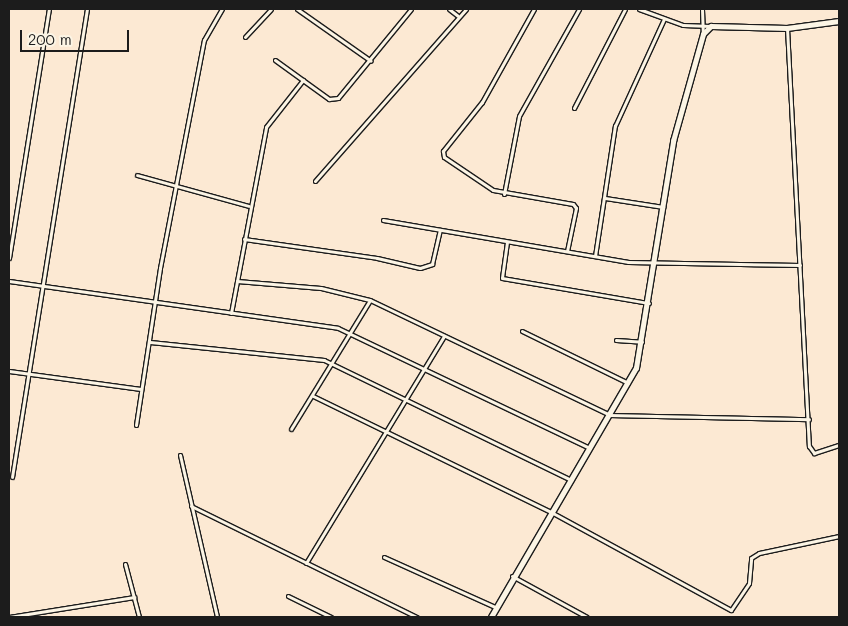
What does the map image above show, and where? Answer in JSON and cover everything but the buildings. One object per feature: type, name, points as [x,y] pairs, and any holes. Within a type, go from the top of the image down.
[{"type":"street","points":[[9,258],[50,9]]},
{"type":"street","points":[[12,477],[87,9]]},
{"type":"street","points":[[136,425],[175,186],[205,35],[222,9]]},
{"type":"street","points":[[244,37],[271,9]]},
{"type":"street","points":[[297,9],[371,61]]},
{"type":"street","points":[[275,60],[333,99],[371,61],[411,9]]},
{"type":"street","points":[[449,9],[458,16]]},
{"type":"street","points":[[315,181],[466,9]]},
{"type":"street","points":[[534,9],[482,102],[443,151],[444,157],[471,176],[504,194],[573,204],[576,208],[566,252]]},
{"type":"street","points":[[504,194],[519,116],[580,9]]},
{"type":"street","points":[[574,108],[625,9]]},
{"type":"street","points":[[639,9],[664,19],[701,27],[787,28],[839,21]]},
{"type":"street","points":[[702,9],[701,27],[703,34]]},
{"type":"street","points":[[595,256],[615,126],[664,19]]},
{"type":"street","points":[[491,617],[512,576],[628,383],[642,342],[678,118],[703,34],[711,26]]},
{"type":"street","points":[[787,28],[812,452],[839,446]]},
{"type":"street","points":[[231,313],[249,206],[266,127],[303,80]]},
{"type":"street","points":[[137,175],[249,206]]},
{"type":"street","points":[[605,198],[663,207]]},
{"type":"street","points":[[383,220],[566,252],[655,263],[800,264]]},
{"type":"street","points":[[244,239],[376,258],[420,268],[432,264],[440,230]]},
{"type":"street","points":[[507,242],[502,278],[649,303]]},
{"type":"street","points":[[9,280],[350,332],[590,448]]},
{"type":"street","points":[[237,281],[321,288],[370,300],[610,415],[809,420]]},
{"type":"street","points":[[291,428],[370,300]]},
{"type":"street","points":[[522,331],[628,383]]},
{"type":"street","points":[[306,563],[444,336]]},
{"type":"street","points":[[616,340],[642,342]]},
{"type":"street","points":[[150,342],[245,349],[332,363],[570,480]]},
{"type":"street","points":[[9,371],[141,389]]},
{"type":"street","points":[[312,396],[551,512],[731,610],[749,583],[751,558],[759,553],[839,536]]},
{"type":"street","points":[[180,455],[217,617]]},
{"type":"street","points":[[191,506],[416,617]]},
{"type":"street","points":[[384,557],[495,608]]},
{"type":"street","points":[[125,564],[139,617]]},
{"type":"street","points":[[512,576],[588,617]]},
{"type":"street","points":[[288,596],[332,617]]},
{"type":"street","points":[[9,617],[134,597]]}]
